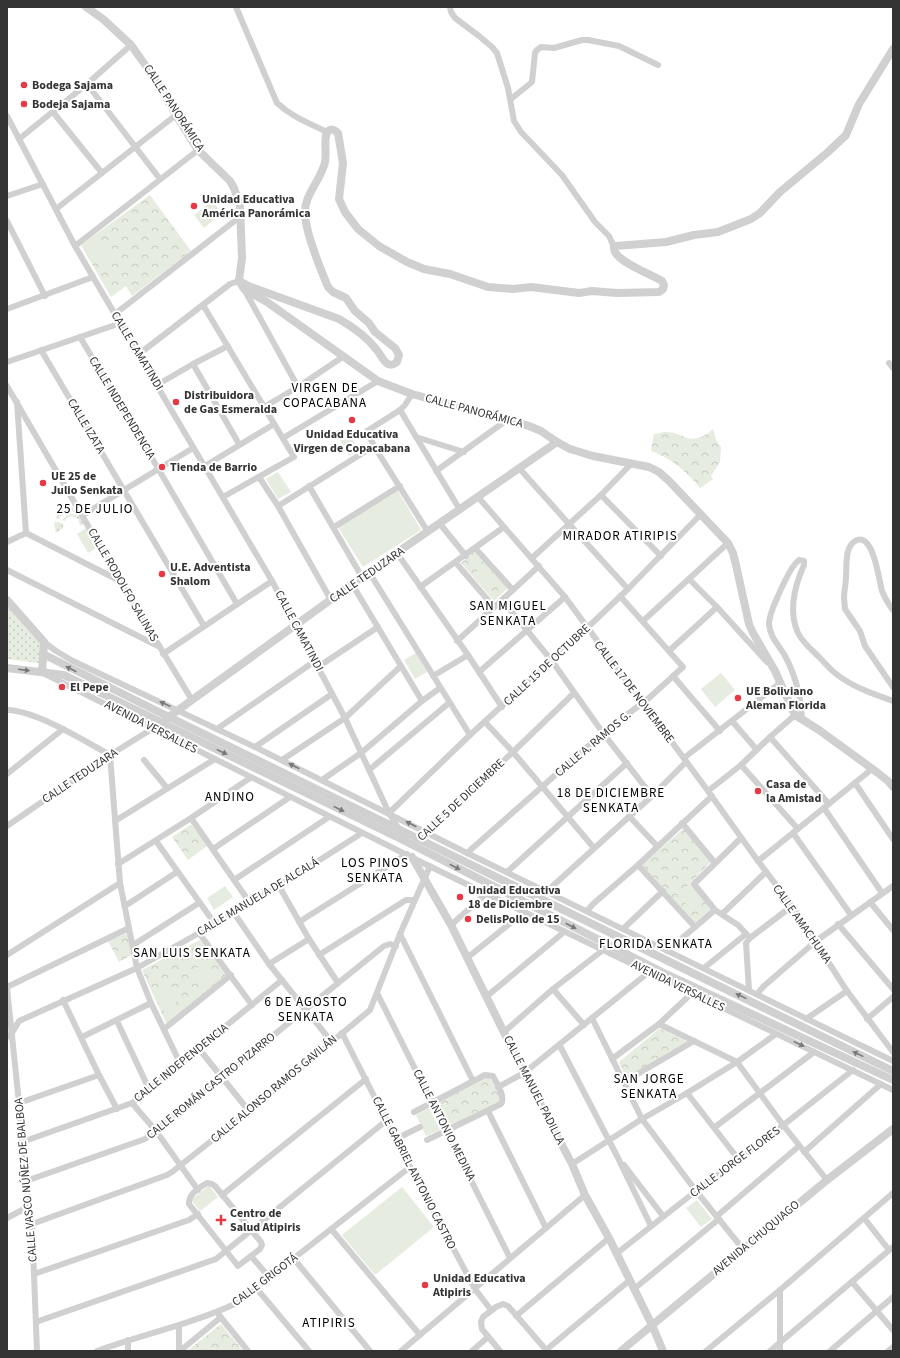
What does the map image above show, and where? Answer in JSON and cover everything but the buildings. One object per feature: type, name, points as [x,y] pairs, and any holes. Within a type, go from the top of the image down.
[{"type":"street","name":"CALLE PANORÁMICA","points":[[86,7],[103,19],[131,45],[156,80],[176,116],[198,150],[230,181],[234,188],[240,205],[241,216],[242,258],[239,281]]},
{"type":"street","points":[[236,7],[277,103],[287,112],[300,120],[327,132],[335,130],[338,133],[343,163],[339,199],[345,212],[358,229],[379,246],[407,262],[424,268],[450,274],[488,287],[513,289],[531,287],[579,293],[592,291],[617,293],[660,292],[664,285],[662,281],[622,259],[614,252],[614,247],[609,236],[595,222],[562,175],[521,132],[514,121],[511,99],[497,53],[492,47],[456,18],[451,12],[450,7]]},
{"type":"street","points":[[511,99],[532,82],[535,53],[541,47],[554,48],[582,40],[588,40],[619,46],[658,65]]},
{"type":"street","points":[[19,139],[87,84],[131,45]]},
{"type":"street","points":[[614,247],[666,242],[694,235],[718,232],[751,219],[760,213],[780,192],[846,135],[859,104],[893,49]]},
{"type":"street","points":[[87,84],[160,179]]},
{"type":"street","points":[[53,112],[102,173]]},
{"type":"street","name":"CALLE CAMATINDI","points":[[7,116],[75,246],[296,624],[345,718],[389,813],[400,829],[401,840]]},
{"type":"street","points":[[56,209],[135,146],[176,116]]},
{"type":"street","points":[[139,354],[230,284],[239,281],[251,287],[339,319],[353,326],[366,337],[386,363],[390,365],[397,362],[399,355],[395,348],[375,332],[369,323],[361,317],[346,298],[333,292],[328,287],[311,239],[305,217],[305,207],[311,190],[325,162],[325,136],[327,132]]},
{"type":"street","points":[[75,246],[198,150]]},
{"type":"street","points":[[7,196],[43,184]]},
{"type":"street","points":[[115,314],[241,216]]},
{"type":"street","points":[[7,221],[45,296]]},
{"type":"street","points":[[7,309],[93,277]]},
{"type":"street","points":[[239,281],[298,387]]},
{"type":"street","name":"CALLE PANORÁMICA","points":[[244,290],[267,302],[378,381],[412,394],[540,430],[570,449],[593,456],[649,467],[659,472],[728,543],[736,566],[749,624],[799,717]]},
{"type":"street","points":[[204,305],[294,458],[223,497]]},
{"type":"street","points":[[7,362],[120,323]]},
{"type":"street","name":"CALLE INDEPENDENCIA","points":[[80,337],[237,604]]},
{"type":"street","points":[[157,384],[228,346]]},
{"type":"street","name":"CALLE IZATA","points":[[41,350],[204,626]]},
{"type":"street","points":[[264,407],[298,387],[344,356]]},
{"type":"street","points":[[193,364],[239,444]]},
{"type":"street","points":[[283,438],[378,381]]},
{"type":"street","name":"CALLE RODOLFO SALINAS","points":[[7,386],[158,646],[192,700]]},
{"type":"street","points":[[412,394],[400,410],[367,431],[374,446],[428,532]]},
{"type":"street","points":[[16,400],[26,533]]},
{"type":"street","points":[[400,410],[460,510]]},
{"type":"street","points":[[436,471],[507,420]]},
{"type":"street","points":[[205,466],[274,424]]},
{"type":"street","points":[[416,437],[464,452]]},
{"type":"street","name":"CALLE TEDUZARA","points":[[7,826],[110,755],[162,723],[352,584],[557,442]]},
{"type":"street","points":[[278,506],[374,446]]},
{"type":"street","points":[[82,515],[194,448]]},
{"type":"street","points":[[532,558],[601,495],[631,464]]},
{"type":"street","points":[[519,468],[628,589]]},
{"type":"street","points":[[259,477],[278,506],[331,600]]},
{"type":"street","points":[[309,486],[362,577]]},
{"type":"street","points":[[334,527],[400,486]]},
{"type":"street","points":[[601,495],[661,556]]},
{"type":"street","name":"CALLE 17 DE NOVIEMBRE","points":[[478,497],[565,597],[710,793]]},
{"type":"street","name":"CALLE 15 DE OCTUBRE","points":[[389,813],[470,735],[552,661],[628,589],[701,514]]},
{"type":"street","points":[[440,524],[466,556]]},
{"type":"street","points":[[420,587],[466,556],[504,527]]},
{"type":"street","points":[[7,542],[26,533]]},
{"type":"street","points":[[26,533],[120,581]]},
{"type":"street","points":[[893,610],[883,594],[877,566],[868,543],[863,540],[857,540],[851,545],[848,554],[844,605],[860,631],[865,646],[893,687]]},
{"type":"street","points":[[642,621],[728,543]]},
{"type":"street","points":[[475,548],[513,590]]},
{"type":"street","points":[[397,553],[468,655],[502,707]]},
{"type":"street","points":[[587,911],[616,883],[638,865],[682,823],[710,793],[770,737],[799,717],[801,702],[794,676],[770,632],[769,623],[770,616],[780,592],[794,564],[799,560],[804,561],[804,564],[794,593],[793,605],[798,632],[807,645],[834,673],[862,689],[893,700]]},
{"type":"street","points":[[456,562],[494,607]]},
{"type":"street","points":[[457,641],[538,566]]},
{"type":"street","points":[[7,570],[158,646]]},
{"type":"street","points":[[370,572],[470,735]]},
{"type":"street","points":[[689,579],[717,607],[775,671]]},
{"type":"street","points":[[163,654],[272,581]]},
{"type":"street","points":[[352,584],[422,701]]},
{"type":"street","points":[[620,596],[668,651],[717,607]]},
{"type":"street","points":[[479,672],[565,597]]},
{"type":"street","points":[[7,600],[44,642],[42,672],[7,668]]},
{"type":"street","points":[[502,600],[552,661],[574,693],[652,796]]},
{"type":"street","points":[[318,667],[378,627]]},
{"type":"street","name":"AVENIDA VERSALLES","points":[[44,642],[73,661],[282,760],[546,892],[750,990],[893,1061]]},
{"type":"street","name":"CALLE A. RAMOS G.","points":[[467,853],[542,788],[603,732],[649,698],[683,667],[668,651]]},
{"type":"street","name":"AVENIDA VERSALLES","points":[[43,654],[893,1071]]},
{"type":"street","points":[[433,676],[468,655]]},
{"type":"street","points":[[217,729],[315,661]]},
{"type":"street","points":[[282,760],[345,718],[401,666]]},
{"type":"street","name":"AVENIDA VERSALLES","points":[[42,672],[64,675],[414,846],[662,972],[893,1080]]},
{"type":"street","name":"AVENIDA VERSALLES","points":[[42,672],[329,817],[893,1090]]},
{"type":"street","points":[[673,676],[720,731]]},
{"type":"street","points":[[546,892],[652,796],[685,760],[780,684]]},
{"type":"street","points":[[322,780],[361,753],[422,701],[440,688]]},
{"type":"street","name":"CALLE 5 DE DICIEMBRE","points":[[299,922],[410,855],[414,846],[426,832],[574,693]]},
{"type":"street","points":[[255,747],[332,694]]},
{"type":"street","points":[[369,770],[449,703]]},
{"type":"street","points":[[7,710],[28,713],[110,755],[120,883],[133,945],[136,968],[180,1063]]},
{"type":"street","points":[[799,717],[872,769],[888,781],[893,787]]},
{"type":"street","points":[[485,722],[594,848]]},
{"type":"street","points":[[732,722],[757,750]]},
{"type":"street","points":[[7,774],[63,730]]},
{"type":"street","points":[[770,737],[826,806],[882,893]]},
{"type":"street","points":[[115,821],[215,759]]},
{"type":"street","points":[[144,760],[166,788]]},
{"type":"street","points":[[507,872],[627,763]]},
{"type":"street","points":[[741,765],[796,831],[851,915]]},
{"type":"street","points":[[758,862],[872,769]]},
{"type":"street","points":[[118,864],[156,841],[250,778]]},
{"type":"street","points":[[855,783],[893,839]]},
{"type":"street","name":"CALLE AMACHUMA","points":[[710,793],[758,862],[792,906],[847,991],[893,1052]]},
{"type":"street","points":[[213,849],[290,797]]},
{"type":"street","points":[[629,816],[657,846]]},
{"type":"street","points":[[234,880],[329,817]]},
{"type":"street","points":[[191,818],[250,903]]},
{"type":"street","points":[[682,823],[715,863]]},
{"type":"street","name":"CALLE MANUELA DE ALCALÁ","points":[[9,1035],[19,1021],[136,968],[234,913],[362,833]]},
{"type":"street","points":[[741,838],[694,884],[715,910],[738,925],[748,936]]},
{"type":"street","points":[[156,841],[215,924]]},
{"type":"street","name":"CALLE MANUEL PADILLA","points":[[410,855],[451,925],[524,1073],[572,1164],[585,1195],[630,1280],[663,1351]]},
{"type":"street","points":[[638,865],[696,927]]},
{"type":"street","name":"CALLE ALONSO RAMOS GAVILÁN","points":[[32,1224],[167,1175],[249,1111],[370,1010],[414,900],[430,866]]},
{"type":"street","points":[[125,906],[177,872]]},
{"type":"street","points":[[722,914],[766,872]]},
{"type":"street","points":[[7,955],[120,883]]},
{"type":"street","points":[[279,886],[309,939],[338,983]]},
{"type":"street","points":[[757,994],[764,986],[816,941],[893,886]]},
{"type":"street","points":[[623,929],[663,891]]},
{"type":"street","points":[[451,925],[488,893]]},
{"type":"street","points":[[320,955],[406,900],[414,900]]},
{"type":"street","points":[[870,902],[893,930]]},
{"type":"street","points":[[133,945],[199,903]]},
{"type":"street","points":[[704,968],[792,906]]},
{"type":"street","points":[[667,951],[715,910]]},
{"type":"street","points":[[467,958],[524,912]]},
{"type":"street","points":[[234,913],[269,964],[331,1041]]},
{"type":"street","points":[[838,924],[893,989]]},
{"type":"street","points":[[7,988],[129,928]]},
{"type":"street","points":[[486,996],[564,932]]},
{"type":"street","points":[[199,933],[252,1004]]},
{"type":"street","points":[[400,934],[473,1081]]},
{"type":"street","points":[[748,936],[746,943],[750,990]]},
{"type":"street","points":[[269,964],[309,939]]},
{"type":"street","name":"CALLE ROMÁN CASTRO PIZARRO","points":[[26,1181],[145,1139],[384,946],[390,944],[396,946]]},
{"type":"street","points":[[504,1032],[553,989],[603,950]]},
{"type":"street","points":[[498,1087],[524,1073],[560,1046],[649,972]]},
{"type":"street","points":[[164,1029],[230,975]]},
{"type":"street","name":"CALLE INDEPENDENCIA","points":[[22,1142],[132,1103],[282,980]]},
{"type":"street","name":"CALLE VASCO NÚÑEZ DE BALBOA","points":[[7,988],[9,1035],[19,1103],[28,1207],[32,1224],[37,1351]]},
{"type":"street","points":[[553,989],[584,1025]]},
{"type":"street","points":[[806,1019],[847,991]]},
{"type":"street","name":"CALLE ANTONIO MEDINA","points":[[377,993],[510,1258]]},
{"type":"street","points":[[612,1059],[659,1024],[692,993]]},
{"type":"street","points":[[868,1020],[893,997]]},
{"type":"street","points":[[63,1000],[117,1109]]},
{"type":"street","points":[[82,1037],[151,1003]]},
{"type":"street","points":[[592,1018],[642,1119],[742,1249]]},
{"type":"street","points":[[117,1021],[149,1089]]},
{"type":"street","points":[[659,1024],[737,1062],[759,1094],[827,1180]]},
{"type":"street","name":"CALLE GABRIEL ANTONIO CASTRO","points":[[342,1033],[410,1167],[475,1289],[491,1310]]},
{"type":"street","points":[[572,1164],[608,1140],[737,1062],[776,1034]]},
{"type":"street","points":[[624,1082],[694,1041]]},
{"type":"street","points":[[560,1046],[617,1156],[651,1226]]},
{"type":"street","points":[[199,1048],[249,1111]]},
{"type":"street","points":[[714,1127],[814,1052]]},
{"type":"street","name":"CALLE JORGE FLORES","points":[[616,1254],[696,1191],[740,1160],[853,1070]]},
{"type":"street","points":[[19,1103],[99,1075]]},
{"type":"street","points":[[414,1112],[486,1075],[492,1076],[503,1097],[502,1102],[488,1111],[427,1140]]},
{"type":"street","points":[[222,1195],[366,1079]]},
{"type":"street","points":[[804,1152],[880,1084]]},
{"type":"street","points":[[687,1093],[740,1160]]},
{"type":"street","points":[[132,1103],[156,1131],[198,1190]]},
{"type":"street","points":[[488,1111],[546,1228]]},
{"type":"street","points":[[36,1322],[216,1259],[387,1120]]},
{"type":"street","points":[[396,1139],[420,1126]]},
{"type":"street","name":"AVENIDA CHUQUIAGO","points":[[621,1351],[742,1249],[893,1129]]},
{"type":"street","points":[[634,1289],[800,1146]]},
{"type":"street","points":[[617,1156],[664,1216]]},
{"type":"street","name":"CALLE GRIGOTÁ","points":[[97,1351],[128,1340],[219,1315],[237,1303],[332,1230],[410,1167]]},
{"type":"street","points":[[210,1183],[222,1195],[262,1245],[260,1249],[238,1266],[190,1204],[189,1200],[191,1196],[205,1184],[210,1183]]},
{"type":"street","points":[[706,1351],[893,1193]]},
{"type":"street","points":[[400,1351],[585,1195]]},
{"type":"street","points":[[7,1218],[28,1207]]},
{"type":"street","points":[[34,1274],[189,1220],[198,1214]]},
{"type":"street","points":[[770,1351],[891,1248],[864,1218]]},
{"type":"street","points":[[332,1230],[420,1335]]},
{"type":"street","points":[[516,1316],[609,1238]]},
{"type":"street","points":[[251,1256],[270,1278]]},
{"type":"street","points":[[294,1259],[370,1351]]},
{"type":"street","points":[[500,1351],[482,1329],[481,1322],[483,1317],[500,1304],[505,1304],[547,1350],[630,1280]]},
{"type":"street","points":[[852,1282],[893,1330]]},
{"type":"street","points":[[256,1288],[309,1351]]},
{"type":"street","points":[[780,1290],[780,1351]]},
{"type":"street","points":[[830,1351],[893,1297]]},
{"type":"street","points":[[180,1351],[219,1315],[248,1351]]},
{"type":"street","points":[[179,1326],[180,1351]]},
{"type":"street","points":[[472,1351],[488,1337]]},
{"type":"street","points":[[128,1340],[128,1351]]},
{"type":"street","points":[[888,1351],[893,1347]]},
{"type":"green space","points":[[150,195],[191,251],[132,296],[126,286],[111,297],[81,245]]},
{"type":"green space","points":[[212,201],[222,213],[204,228],[194,215]]},
{"type":"green space","points":[[98,238],[113,255],[102,264],[87,246]]},
{"type":"green space","points":[[713,429],[716,440],[721,447],[720,462],[711,476],[713,479],[700,488],[678,466],[665,457],[651,451],[654,434],[669,432],[694,439],[705,435]]},
{"type":"green space","points":[[348,431],[359,450],[349,456],[339,438]]},
{"type":"green space","points":[[278,472],[291,492],[278,499],[266,479]]},
{"type":"green space","points":[[398,491],[421,530],[363,567],[338,527]]},
{"type":"green space","points":[[73,507],[76,512],[66,512],[59,519],[55,518],[61,511]]},
{"type":"green space","points":[[71,514],[79,516],[84,525],[80,525],[78,519],[72,516],[65,521],[62,520],[67,515]]},
{"type":"green space","points":[[54,522],[63,523],[63,528],[56,533]]},
{"type":"green space","points":[[86,528],[98,547],[88,553],[77,534]]},
{"type":"green space","points":[[474,552],[508,588],[494,601],[461,563]]},
{"type":"green space","points":[[484,565],[497,581],[487,589],[474,573]]},
{"type":"green space","points":[[7,606],[42,644],[47,662],[45,664],[7,659]]},
{"type":"green space","points":[[416,653],[427,672],[415,679],[404,660]]},
{"type":"green space","points":[[721,673],[735,690],[715,707],[701,689]]},
{"type":"green space","points":[[192,825],[207,846],[188,860],[172,837]]},
{"type":"green space","points":[[683,829],[711,862],[690,883],[711,910],[695,923],[642,865]]},
{"type":"green space","points":[[688,885],[704,901],[693,911],[677,895]]},
{"type":"green space","points":[[225,886],[233,897],[214,910],[207,898]]},
{"type":"green space","points":[[129,932],[133,954],[119,962],[108,941]]},
{"type":"green space","points":[[200,940],[227,975],[167,1025],[142,970]]},
{"type":"green space","points":[[205,961],[220,979],[208,989],[193,971]]},
{"type":"green space","points":[[170,990],[180,1011],[167,1018],[157,996]]},
{"type":"green space","points":[[660,1028],[688,1042],[626,1078],[619,1062]]},
{"type":"green space","points":[[490,1077],[500,1097],[500,1102],[448,1127],[436,1103]]},
{"type":"green space","points":[[429,1108],[440,1130],[426,1136],[416,1115]]},
{"type":"green space","points":[[209,1185],[218,1197],[200,1211],[191,1200]]},
{"type":"green space","points":[[402,1187],[434,1227],[375,1275],[342,1235]]},
{"type":"green space","points":[[697,1200],[712,1219],[701,1227],[686,1208]]},
{"type":"green space","points":[[221,1324],[243,1351],[187,1351]]},
{"type":"place","name":"Bodega Sajama","points":[[24,85]]},
{"type":"place","name":"Bodeja Sajama","points":[[24,104]]},
{"type":"place","name":"Unidad Educativa América Panorámica","points":[[194,206]]},
{"type":"place","name":"Distribuidora de Gas Esmeralda","points":[[176,402]]},
{"type":"place","name":"Unidad Educativa Virgen de Copacabana","points":[[352,420]]},
{"type":"place","name":"Tienda de Barrio","points":[[162,467]]},
{"type":"place","name":"UE 25 de Julio Senkata","points":[[43,483]]},
{"type":"place","name":"U.E. Adventista Shalom","points":[[162,574]]},
{"type":"place","name":"El Pepe","points":[[62,687]]},
{"type":"place","name":"UE Boliviano Aleman Florida","points":[[738,698]]},
{"type":"place","name":"Casa de la Amistad","points":[[758,791]]},
{"type":"place","name":"Unidad Educativa 18 de Diciembre","points":[[460,897]]},
{"type":"place","name":"DelisPollo de 15","points":[[468,919]]},
{"type":"place","name":"Centro de Salud Atipiris","points":[[221,1220]]},
{"type":"place","name":"Unidad Educativa Atipiris","points":[[425,1285]]},
{"type":"district","name":"VIRGEN DE COPACABANA","points":[[325,396]]},
{"type":"district","name":"25 DE JULIO","points":[[95,509]]},
{"type":"district","name":"MIRADOR ATIRIPIS","points":[[620,536]]},
{"type":"district","name":"SAN MIGUEL SENKATA","points":[[508,614]]},
{"type":"district","name":"ANDINO","points":[[230,797]]},
{"type":"district","name":"18 DE DICIEMBRE SENKATA","points":[[611,800]]},
{"type":"district","name":"LOS PINOS SENKATA","points":[[375,870]]},
{"type":"district","name":"FLORIDA SENKATA","points":[[656,944]]},
{"type":"district","name":"SAN LUIS SENKATA","points":[[192,953]]},
{"type":"district","name":"6 DE AGOSTO SENKATA","points":[[306,1010]]},
{"type":"district","name":"SAN JORGE SENKATA","points":[[649,1086]]},
{"type":"district","name":"ATIPIRIS","points":[[329,1323]]}]
